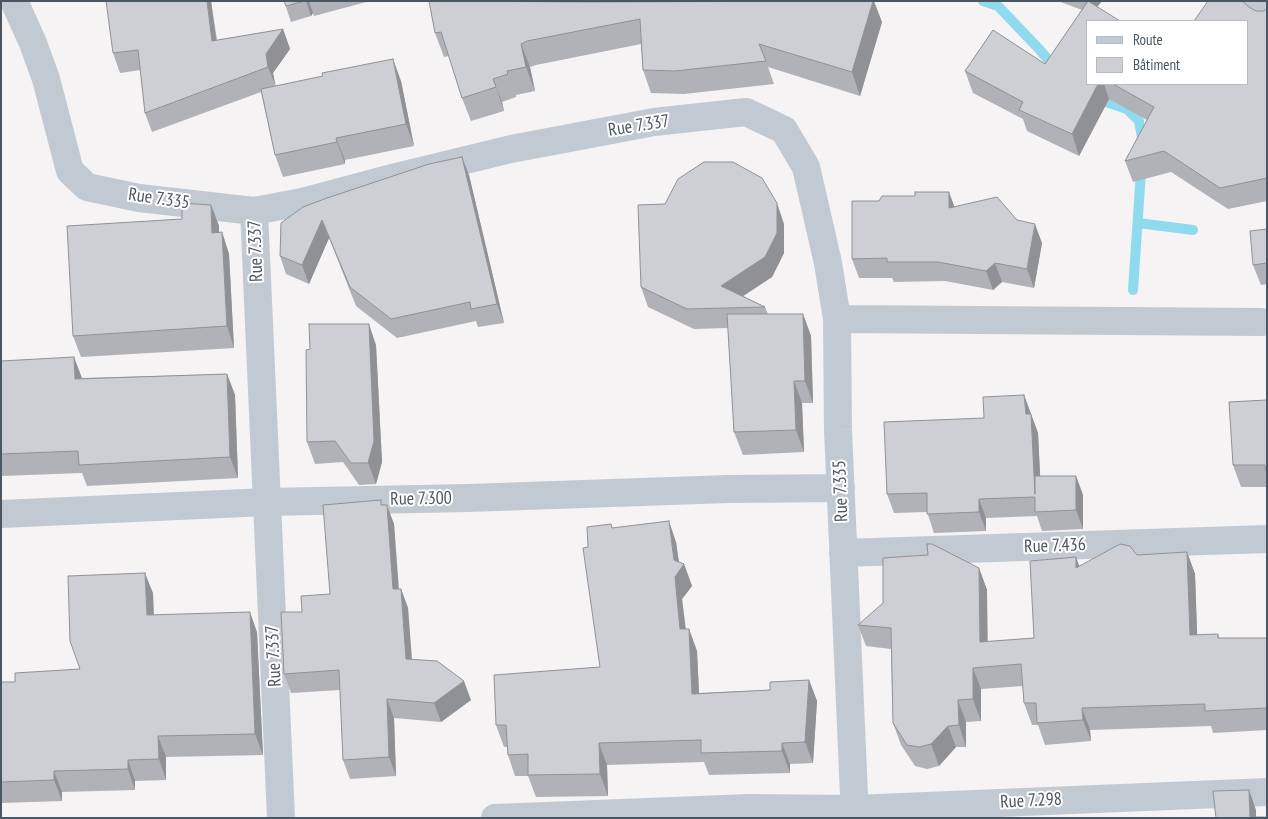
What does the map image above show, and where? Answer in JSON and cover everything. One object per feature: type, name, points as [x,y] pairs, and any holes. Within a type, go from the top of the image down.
[{"type":"street","name":"Rue 7.335","points":[[14,1],[33,43],[46,79],[70,171],[87,187],[139,198],[254,211]]},
{"type":"street","points":[[1249,1],[1267,17]]},
{"type":"street","name":"Rue 7.337","points":[[281,818],[254,211],[302,202],[511,149],[654,122],[746,112],[784,130],[806,167]]},
{"type":"street","name":"Rue 7.335","points":[[806,167],[828,263],[837,319],[838,430],[854,813]]},
{"type":"street","points":[[837,319],[1261,322]]},
{"type":"street","name":"Rue 7.300","points":[[1,514],[267,502],[728,489],[841,488]]},
{"type":"street","name":"Rue 7.436","points":[[843,553],[1267,540]]},
{"type":"street","name":"Rue 7.298","points":[[495,818],[749,808],[854,813],[1267,792]]},
{"type":"building","points":[[106,1],[207,1],[212,41],[283,29],[266,54],[268,67],[145,113],[138,50],[113,53]]},
{"type":"building","points":[[284,1],[304,1],[286,6]]},
{"type":"building","points":[[429,1],[873,1],[852,72],[759,44],[766,61],[675,71],[643,70],[640,19],[527,41],[521,44],[526,67],[507,71],[508,74],[493,79],[496,87],[462,98],[441,32],[435,33]]},
{"type":"building","points":[[1088,1],[1118,20],[1086,20],[1086,85],[1097,85],[1072,134],[1019,110],[1023,102],[965,71],[993,30],[1045,64]]},
{"type":"building","points":[[1208,1],[1242,1],[1256,11],[1264,11],[1267,8],[1267,178],[1220,188],[1164,151],[1125,161],[1154,107],[1115,85],[1248,85],[1248,20],[1195,20]]},
{"type":"building","points":[[393,59],[406,124],[336,138],[337,142],[275,155],[261,89],[323,76],[322,73]]},
{"type":"building","points":[[462,157],[497,304],[471,309],[470,302],[391,319],[350,287],[322,220],[302,265],[280,256],[281,223],[303,207],[429,164]]},
{"type":"building","points":[[704,162],[733,162],[762,178],[777,203],[777,233],[765,257],[721,286],[765,307],[687,309],[641,287],[638,205],[665,204],[678,179]]},
{"type":"building","points":[[915,192],[949,192],[949,208],[997,197],[1017,220],[1035,224],[1027,269],[995,263],[986,271],[938,262],[887,262],[887,258],[852,259],[852,201],[879,201],[882,196],[915,196]]},
{"type":"building","points":[[182,203],[211,205],[212,233],[222,232],[227,326],[73,336],[67,226],[182,219]]},
{"type":"building","points":[[1267,229],[1267,263],[1253,265],[1250,231]]},
{"type":"building","points":[[727,314],[803,314],[805,381],[794,381],[796,430],[734,432]]},
{"type":"building","points":[[309,324],[369,324],[374,441],[368,463],[351,463],[335,441],[307,442],[306,350],[310,349]]},
{"type":"building","points":[[74,357],[75,379],[227,374],[230,457],[79,465],[78,451],[1,454],[1,361]]},
{"type":"building","points":[[1024,395],[1026,414],[1031,414],[1035,494],[1035,476],[1076,476],[1076,510],[1035,512],[1035,497],[979,499],[979,512],[927,514],[927,493],[887,494],[884,422],[984,418],[983,397]]},
{"type":"building","points":[[1267,400],[1267,472],[1265,465],[1233,465],[1229,402]]},
{"type":"building","points":[[381,500],[381,505],[387,505],[393,589],[401,589],[406,659],[437,661],[464,681],[434,703],[387,699],[389,757],[343,760],[339,670],[284,674],[281,612],[302,612],[301,596],[330,594],[323,505]]},
{"type":"building","points":[[669,521],[674,560],[684,564],[675,577],[680,629],[689,629],[692,694],[770,690],[770,682],[809,680],[805,742],[782,743],[782,751],[701,753],[701,740],[599,743],[600,774],[528,775],[528,754],[508,755],[506,725],[496,725],[494,675],[600,667],[583,548],[588,547],[587,527],[611,524],[612,528]]},
{"type":"building","points":[[927,544],[932,544],[979,568],[980,642],[1034,638],[1030,561],[1076,557],[1076,568],[1120,544],[1130,546],[1137,555],[1187,552],[1190,635],[1218,634],[1218,638],[1267,638],[1267,708],[1205,711],[1205,704],[1082,708],[1083,720],[1037,723],[1036,703],[1024,703],[1021,664],[973,668],[973,699],[958,700],[959,725],[948,726],[931,744],[919,747],[907,745],[893,723],[891,628],[858,625],[883,603],[883,558],[928,555]]},
{"type":"building","points":[[145,573],[147,615],[250,612],[255,734],[158,736],[159,759],[128,760],[128,769],[54,771],[54,780],[1,782],[1,682],[15,682],[15,673],[80,669],[70,641],[68,576]]},
{"type":"building","points":[[1249,790],[1250,817],[1267,818],[1216,818],[1213,791]]},
{"type":"waterway","points":[[983,1],[998,6],[1056,69]]},
{"type":"waterway","points":[[1094,98],[1127,109],[1139,121],[1143,144]]},
{"type":"waterway","points":[[1133,290],[1141,171]]},
{"type":"waterway","points":[[1138,223],[1193,230]]}]
